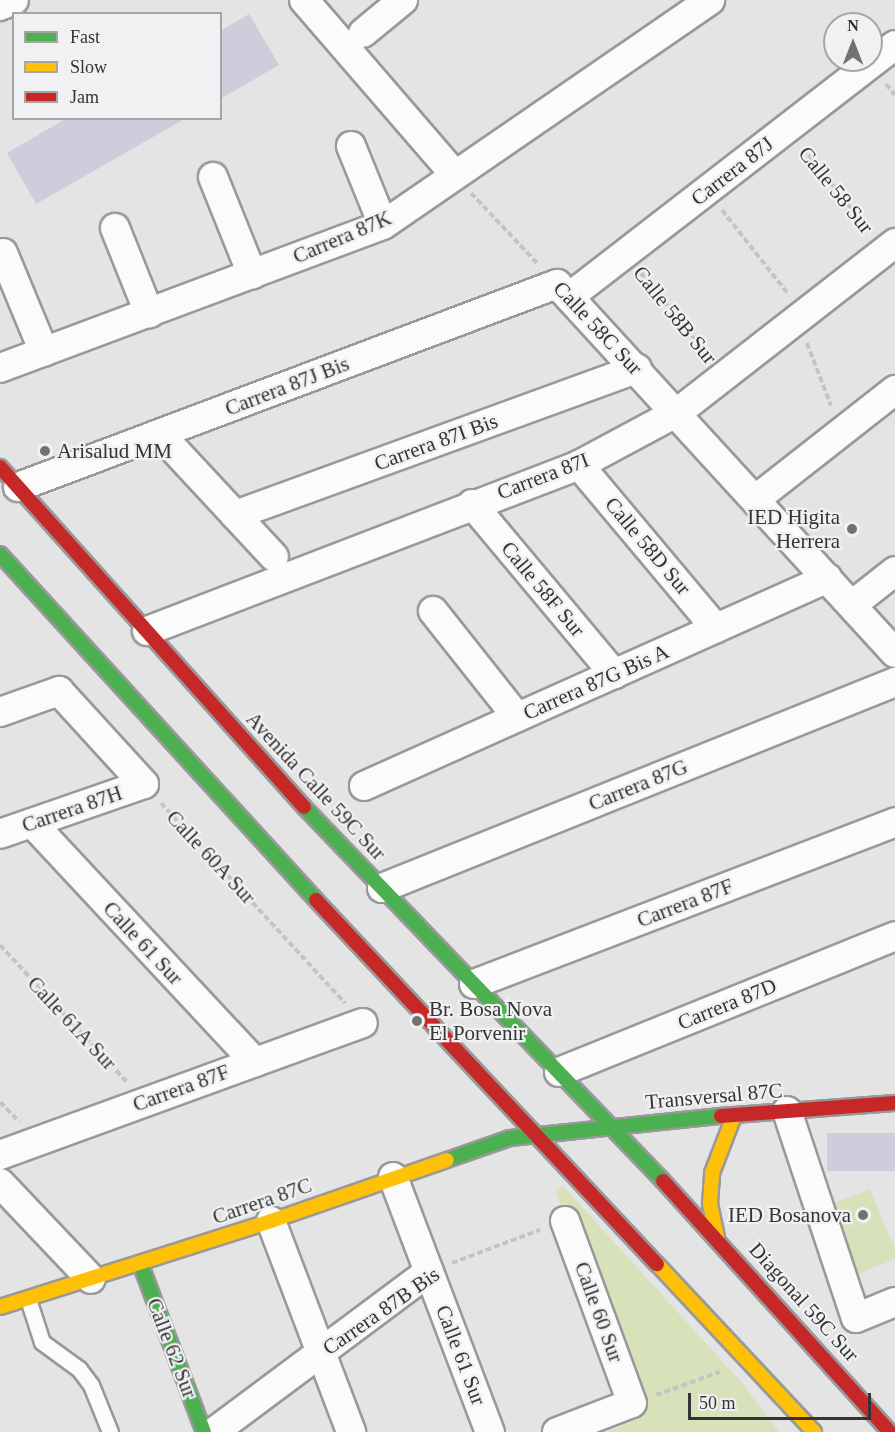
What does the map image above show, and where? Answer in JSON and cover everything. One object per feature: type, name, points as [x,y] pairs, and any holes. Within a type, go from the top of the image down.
[{"type":"main road","name":"Avenida Calle 59C Sur","points":[[9,477],[382,888],[610,1125]]},
{"type":"main road","points":[[0,554],[191,766],[814,1432]]},
{"type":"main road","name":"Transversal 87C","points":[[536,1133],[610,1125],[895,1103]]},
{"type":"main road","points":[[717,1237],[710,1204],[711,1173],[734,1116]]},
{"type":"main road","name":"Diagonal 59C Sur","points":[[610,1125],[717,1237],[890,1432]]},
{"type":"main road","name":"Carrera 87C","points":[[0,1307],[271,1221],[484,1145],[536,1133]]},
{"type":"main road","name":"Calle 62 Sur","points":[[140,1263],[204,1432]]},
{"type":"street","points":[[0,6],[14,0]]},
{"type":"street","points":[[304,0],[455,176]]},
{"type":"street","points":[[363,33],[403,0]]},
{"type":"street","name":"Carrera 87K","points":[[0,368],[383,225],[710,0]]},
{"type":"street","name":"Carrera 87J","points":[[563,291],[626,254],[895,45]]},
{"type":"street","points":[[351,146],[383,225]]},
{"type":"street","points":[[213,177],[252,274]]},
{"type":"street","points":[[115,228],[149,313]]},
{"type":"street","name":"Carrera 87I","points":[[147,631],[472,504],[579,465],[678,411],[890,247]]},
{"type":"street","points":[[3,253],[44,352]]},
{"type":"street","name":"Calle 58C Sur","points":[[563,291],[678,411],[895,652]]},
{"type":"street","name":"Carrera 87J Bis","points":[[9,477],[563,291]]},
{"type":"street","name":"Carrera 87I Bis","points":[[235,514],[637,369]]},
{"type":"street","points":[[756,499],[895,390]]},
{"type":"street","points":[[171,446],[274,557]]},
{"type":"street","name":"Calle 58D Sur","points":[[579,465],[716,628]]},
{"type":"street","name":"Calle 58F Sur","points":[[472,504],[614,674]]},
{"type":"street","points":[[852,604],[895,571]]},
{"type":"street","name":"Carrera 87G Bis A","points":[[364,786],[828,578]]},
{"type":"street","points":[[433,611],[517,717]]},
{"type":"street","name":"Carrera 87G","points":[[382,888],[895,682]]},
{"type":"street","points":[[0,712],[59,691],[144,784]]},
{"type":"street","name":"Carrera 87H","points":[[0,834],[144,784]]},
{"type":"street","name":"Carrera 87F","points":[[474,984],[895,822]]},
{"type":"street","name":"Calle 61 Sur","points":[[32,823],[255,1062]]},
{"type":"street","name":"Carrera 87D","points":[[559,1072],[895,936]]},
{"type":"street","name":"Carrera 87F","points":[[0,1155],[363,1023]]},
{"type":"street","points":[[787,1111],[856,1318],[895,1302]]},
{"type":"street","name":"Calle 61 Sur","points":[[393,1177],[490,1432]]},
{"type":"street","points":[[0,1183],[91,1279]]},
{"type":"street","points":[[271,1221],[351,1432]]},
{"type":"street","name":"Calle 60 Sur","points":[[565,1221],[632,1403]]},
{"type":"street","name":"Carrera 87B Bis","points":[[214,1432],[429,1272]]},
{"type":"street","points":[[557,1432],[632,1403]]},
{"type":"lane","points":[[28,1299],[42,1342],[79,1369],[91,1385],[110,1432]]},
{"type":"path","name":"Calle 58 Sur","points":[[788,128],[890,247]]},
{"type":"path","name":"Calle 58C Sur","points":[[455,176],[563,291]]},
{"type":"path","name":"Calle 58B Sur","points":[[626,254],[724,376]]},
{"type":"path","name":"Calle 60A Sur","points":[[144,784],[363,1023]]},
{"type":"path","name":"Calle 61A Sur","points":[[0,945],[145,1101]]},
{"type":"path","name":"Carrera 87B Bis","points":[[429,1272],[565,1221]]},
{"type":"path","points":[[632,1403],[729,1368]]},
{"type":"green space","points":[[563,1186],[742,1383],[779,1432],[608,1432],[638,1419],[556,1192]]},
{"type":"green space","points":[[870,1189],[895,1249],[895,1259],[856,1275],[827,1206]]},
{"type":"building","points":[[249,14],[279,65],[222,98],[222,30]]},
{"type":"building","points":[[64,120],[183,120],[36,204],[7,153]]},
{"type":"building","points":[[827,1133],[895,1133],[895,1171],[827,1171]]},
{"type":"traffic: fast","points":[[0,554],[316,900]]},
{"type":"traffic: fast","points":[[304,807],[663,1181]]},
{"type":"traffic: fast","points":[[447,1160],[510,1138],[721,1116]]},
{"type":"traffic: fast","points":[[140,1263],[204,1432]]},
{"type":"traffic: slow","points":[[717,1237],[710,1204],[712,1173],[734,1116]]},
{"type":"traffic: slow","points":[[0,1307],[271,1221],[447,1160]]},
{"type":"traffic: slow","points":[[657,1264],[814,1432]]},
{"type":"traffic: jam","points":[[0,467],[304,807]]},
{"type":"traffic: jam","points":[[316,900],[657,1264]]},
{"type":"traffic: jam","points":[[721,1116],[895,1103]]},
{"type":"traffic: jam","points":[[663,1181],[890,1432]]},
{"type":"place","name":"Arisalud MM","points":[[45,451]]},
{"type":"place","name":"IED Higita Herrera","points":[[852,529]]},
{"type":"place","name":"Br. Bosa Nova El Porvenir","points":[[417,1021]]},
{"type":"place","name":"IED Bosanova","points":[[863,1215]]}]
